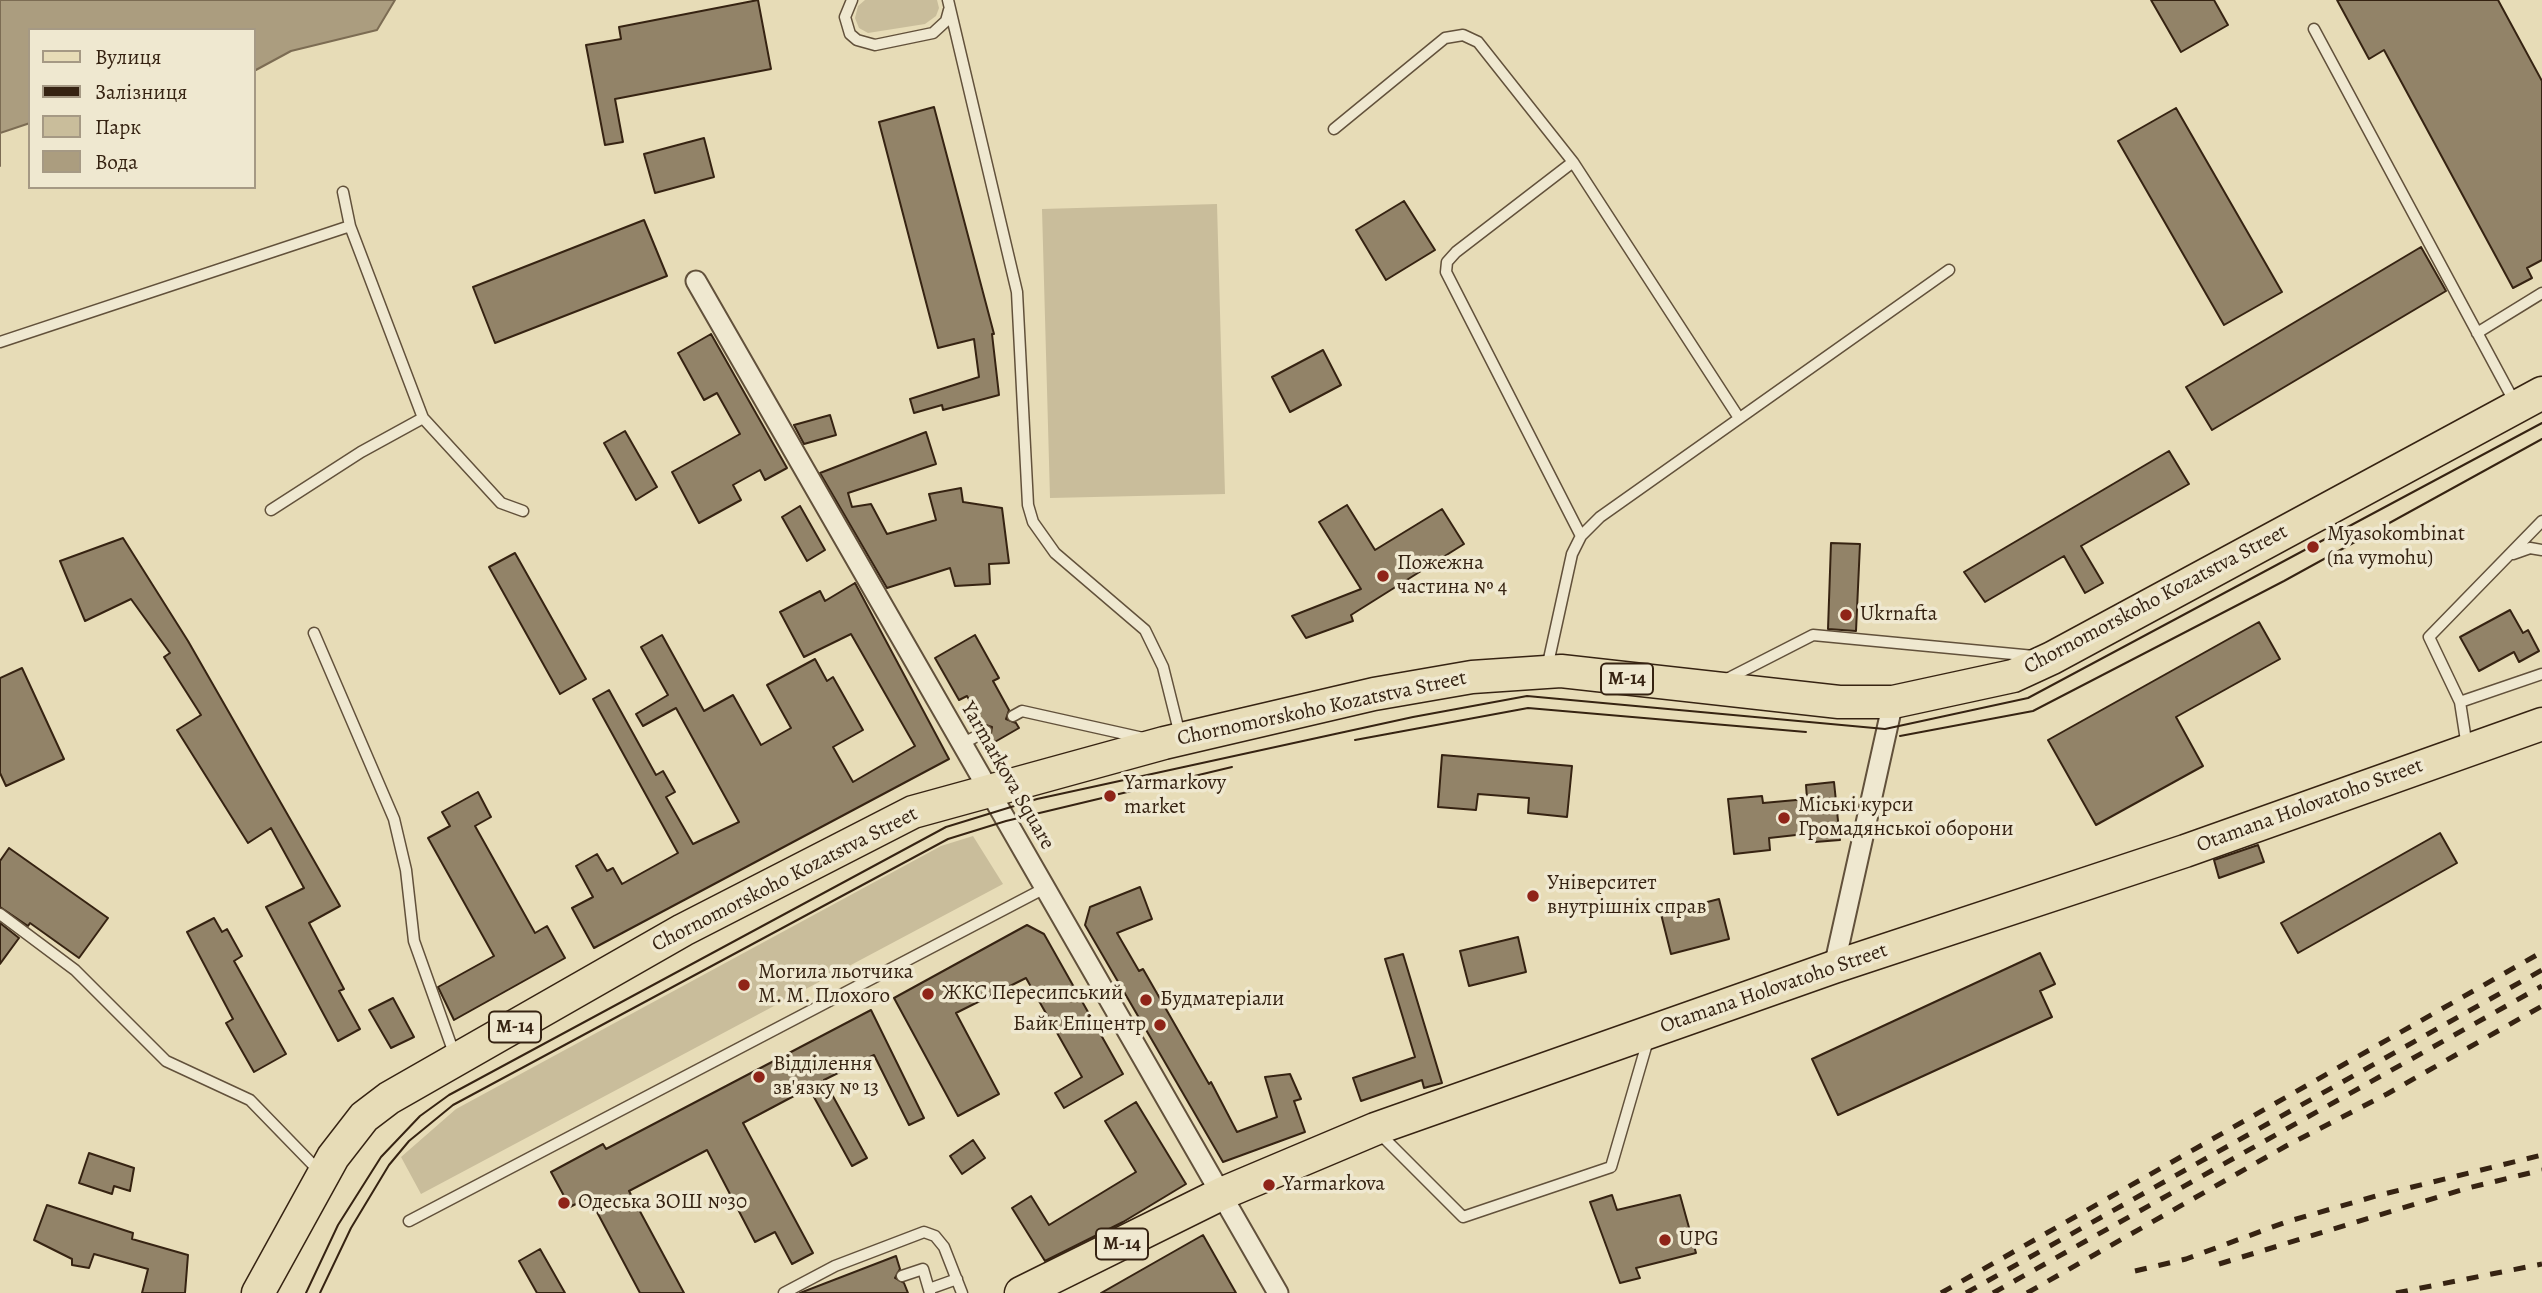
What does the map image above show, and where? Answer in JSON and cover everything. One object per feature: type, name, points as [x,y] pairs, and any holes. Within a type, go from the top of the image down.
[{"type":"main road","name":"Chornomorskoho Kozatstva Street","points":[[258,1293],[323,1175],[352,1130],[389,1098],[683,930],[913,812],[1172,741],[1374,694],[1472,677],[1546,672],[1839,702],[1893,702],[2013,676],[2052,658],[2529,400]]},
{"type":"main road","name":"Otamana Holovatoho Street","points":[[1021,1293],[1221,1194],[1375,1129],[1834,967],[2185,851],[2467,750],[2538,720]]},
{"type":"street","name":"Yarmarkova Square","points":[[696,281],[1278,1293]]},
{"type":"street","points":[[1834,967],[1893,702]]},
{"type":"lane","points":[[852,0],[845,17],[850,34],[857,40],[875,45],[933,33],[946,21],[948,1]]},
{"type":"lane","points":[[948,1],[1017,292],[1028,505],[1033,522],[1055,552],[1145,630],[1163,667],[1172,741],[1022,711],[1013,716]]},
{"type":"lane","points":[[2314,29],[2477,333],[2529,400]]},
{"type":"lane","points":[[1334,128],[1445,38],[1463,35],[1478,42],[1573,162],[1739,418]]},
{"type":"lane","points":[[1573,162],[1456,252],[1447,262],[1447,272],[1581,536]]},
{"type":"lane","points":[[342,192],[350,226],[423,418],[501,503],[523,511]]},
{"type":"lane","points":[[0,342],[350,226]]},
{"type":"lane","points":[[1546,672],[1572,554],[1581,536],[1600,517],[1949,270]]},
{"type":"lane","points":[[2477,333],[2542,293]]},
{"type":"lane","points":[[271,510],[361,452],[423,418]]},
{"type":"lane","points":[[2467,750],[2460,702],[2429,637],[2542,521]]},
{"type":"lane","points":[[2506,558],[2530,548],[2542,550]]},
{"type":"lane","points":[[314,633],[394,819],[421,966],[456,1060]]},
{"type":"lane","points":[[1710,688],[1813,635],[2052,658]]},
{"type":"lane","points":[[2460,702],[2542,674]]},
{"type":"lane","points":[[962,744],[986,731]]},
{"type":"lane","points":[[410,1222],[1045,888]]},
{"type":"lane","points":[[0,914],[75,970],[166,1061],[250,1100],[323,1175]]},
{"type":"lane","points":[[1375,1129],[1463,1217],[1611,1167],[1651,1031]]},
{"type":"lane","points":[[785,1293],[835,1265],[924,1232],[935,1236],[944,1247],[962,1293]]},
{"type":"lane","points":[[902,1276],[923,1269],[930,1291],[957,1279]]},
{"type":"green space","points":[[865,0],[937,0],[939,8],[936,16],[925,24],[868,33],[859,28],[855,18],[858,6]]},
{"type":"green space","points":[[1217,204],[1225,494],[1050,498],[1042,209]]},
{"type":"green space","points":[[973,836],[1003,884],[421,1194],[401,1157],[456,1109],[941,846]]},
{"type":"water","points":[[0,0],[395,0],[377,30],[291,51],[256,70],[256,28],[28,28],[28,124],[0,133]]},
{"type":"building","points":[[758,0],[771,69],[615,99],[623,142],[605,145],[586,45],[621,39],[619,27]]},
{"type":"building","points":[[2151,0],[2214,0],[2228,25],[2181,52]]},
{"type":"building","points":[[2337,0],[2498,0],[2542,81],[2542,260],[2527,268],[2532,278],[2513,288],[2384,50],[2369,59]]},
{"type":"building","points":[[934,107],[994,334],[999,395],[943,410],[942,405],[914,413],[910,399],[979,377],[974,339],[938,348],[879,122]]},
{"type":"building","points":[[2176,108],[2282,292],[2224,325],[2118,141]]},
{"type":"building","points":[[704,138],[714,177],[655,193],[644,154]]},
{"type":"building","points":[[1404,201],[1435,250],[1386,280],[1356,230]]},
{"type":"building","points":[[644,220],[667,276],[495,343],[473,287]]},
{"type":"building","points":[[2421,247],[2446,291],[2212,430],[2186,387]]},
{"type":"building","points":[[711,334],[787,468],[765,480],[760,470],[733,485],[741,500],[699,523],[672,472],[740,434],[717,393],[704,400],[678,353]]},
{"type":"building","points":[[1323,350],[1341,385],[1290,412],[1272,377]]},
{"type":"building","points":[[830,415],[836,435],[804,444],[794,425]]},
{"type":"building","points":[[625,431],[657,487],[636,500],[604,443]]},
{"type":"building","points":[[926,432],[936,464],[848,493],[852,507],[871,504],[887,534],[936,520],[929,494],[961,488],[963,502],[1002,508],[1009,563],[989,564],[990,584],[955,586],[950,568],[887,588],[820,473]]},
{"type":"building","points":[[2169,451],[2189,484],[2081,546],[2103,583],[2085,593],[2064,556],[1985,602],[1964,572]]},
{"type":"building","name":"Пожежна частина № 4","points":[[1347,505],[1375,550],[1442,509],[1464,544],[1351,615],[1353,621],[1306,638],[1292,616],[1361,589],[1319,522]]},
{"type":"building","points":[[800,506],[825,550],[807,561],[782,517]]},
{"type":"building","points":[[123,538],[188,641],[340,906],[309,923],[344,989],[339,991],[360,1029],[338,1041],[266,907],[304,888],[271,828],[248,843],[177,730],[201,715],[164,657],[170,653],[131,599],[85,621],[60,561]]},
{"type":"building","points":[[1831,543],[1860,544],[1856,631],[1828,629]]},
{"type":"building","points":[[515,553],[586,679],[560,694],[489,567]]},
{"type":"building","points":[[855,583],[949,759],[594,948],[572,908],[593,897],[576,866],[597,854],[607,871],[613,868],[622,884],[678,853],[593,699],[609,690],[656,775],[663,771],[675,792],[666,797],[693,844],[739,822],[676,708],[643,726],[636,714],[668,695],[641,647],[662,635],[704,711],[733,695],[761,745],[791,728],[767,685],[815,659],[827,681],[833,677],[863,730],[833,747],[853,782],[915,746],[851,634],[804,657],[780,612],[820,591],[825,601]]},
{"type":"building","points":[[2510,610],[2523,633],[2528,630],[2539,651],[2519,662],[2514,652],[2479,671],[2460,637]]},
{"type":"building","points":[[2259,622],[2280,659],[2176,717],[2203,766],[2096,825],[2048,740]]},
{"type":"building","points":[[975,635],[999,678],[993,681],[1009,710],[1006,719],[1016,723],[1019,728],[993,743],[990,737],[992,727],[983,724],[967,696],[959,700],[935,658]]},
{"type":"building","points":[[22,668],[64,759],[6,786],[0,773],[0,678]]},
{"type":"building","points":[[1442,755],[1572,766],[1567,817],[1528,813],[1529,798],[1478,794],[1476,810],[1438,807]]},
{"type":"building","name":"Міські курси Громадянської оборони","points":[[1834,782],[1840,840],[1815,842],[1814,833],[1769,838],[1770,850],[1734,854],[1728,799],[1762,796],[1763,803],[1807,799],[1806,785]]},
{"type":"building","points":[[478,792],[491,817],[475,826],[535,933],[547,926],[565,958],[454,1020],[438,987],[494,956],[428,838],[450,826],[442,812]]},
{"type":"building","points":[[2440,833],[2457,863],[2298,953],[2281,923]]},
{"type":"building","points":[[2258,845],[2264,862],[2219,878],[2214,860]]},
{"type":"building","points":[[9,848],[108,918],[79,958],[30,923],[28,926],[0,907],[0,861]]},
{"type":"building","points":[[1140,887],[1152,919],[1117,933],[1139,971],[1143,969],[1209,1084],[1211,1082],[1237,1132],[1277,1117],[1265,1077],[1290,1074],[1301,1099],[1294,1101],[1305,1132],[1223,1162],[1085,925],[1090,907]]},
{"type":"building","points":[[1719,899],[1729,939],[1671,954],[1660,910],[1675,906],[1676,910]]},
{"type":"building","points":[[214,918],[222,932],[227,929],[242,956],[234,961],[286,1054],[254,1072],[226,1023],[233,1019],[187,932]]},
{"type":"building","points":[[0,923],[19,938],[0,964]]},
{"type":"building","points":[[1027,925],[1044,934],[1123,1074],[1064,1108],[1055,1093],[1082,1077],[1026,978],[956,1013],[999,1094],[958,1116],[894,998]]},
{"type":"building","points":[[1518,937],[1526,972],[1469,986],[1460,951]]},
{"type":"building","points":[[2040,953],[2055,984],[2040,991],[2052,1017],[1838,1115],[1812,1059]]},
{"type":"building","points":[[1403,954],[1442,1083],[1424,1088],[1422,1080],[1361,1101],[1353,1078],[1415,1057],[1385,959]]},
{"type":"building","points":[[393,998],[414,1037],[391,1048],[369,1010]]},
{"type":"building","points":[[871,1010],[924,1118],[909,1125],[874,1055],[824,1080],[867,1158],[852,1166],[809,1088],[743,1123],[813,1253],[792,1264],[775,1232],[755,1242],[707,1150],[629,1191],[684,1293],[640,1293],[589,1197],[570,1207],[551,1172],[603,1144],[606,1149]]},
{"type":"building","points":[[1136,1102],[1186,1184],[1123,1222],[1045,1261],[1012,1208],[1031,1196],[1049,1225],[1136,1172],[1105,1121]]},
{"type":"building","points":[[973,1140],[985,1158],[962,1174],[950,1156]]},
{"type":"building","points":[[89,1153],[134,1168],[130,1191],[114,1186],[112,1194],[79,1183]]},
{"type":"building","name":"UPG","points":[[1612,1195],[1617,1210],[1680,1195],[1696,1253],[1636,1268],[1640,1278],[1620,1283],[1590,1202]]},
{"type":"building","points":[[47,1205],[133,1233],[132,1239],[188,1255],[185,1293],[142,1293],[148,1269],[94,1254],[89,1268],[72,1265],[72,1259],[34,1240]]},
{"type":"building","points":[[1203,1235],[1236,1293],[1101,1293],[1159,1260]]},
{"type":"building","points":[[540,1249],[565,1293],[537,1293],[519,1261]]},
{"type":"building","points":[[896,1256],[900,1269],[895,1278],[904,1283],[908,1293],[800,1293]]},
{"type":"tram line","points":[[306,1293],[338,1225],[381,1157],[420,1116],[449,1095],[946,827],[1037,799],[1413,717],[1527,696],[1885,729],[2028,698],[2542,423]]},
{"type":"tram line","points":[[1900,736],[2033,711],[2284,581],[2542,439]]},
{"type":"tram line","points":[[1355,740],[1528,708],[1806,732]]},
{"type":"tram line","points":[[320,1293],[351,1228],[389,1165],[409,1141],[453,1105],[948,839],[1006,821],[1232,767]]},
{"type":"railway","points":[[1941,1293],[2542,952]]},
{"type":"railway","points":[[1966,1293],[2542,970]]},
{"type":"railway","points":[[1993,1293],[2542,986]]},
{"type":"railway","points":[[2027,1293],[2286,1146],[2387,1094],[2542,1006]]},
{"type":"railway","points":[[2135,1271],[2186,1259],[2286,1222],[2376,1196],[2542,1155]]},
{"type":"railway","points":[[2219,1264],[2468,1188],[2542,1170]]},
{"type":"railway","points":[[2396,1293],[2542,1264]]},
{"type":"place","name":"Myasokombinat (na vymohu)","points":[[2313,547]]},
{"type":"place","name":"Пожежна частина № 4","points":[[1383,576]]},
{"type":"place","name":"Ukrnafta","points":[[1846,615]]},
{"type":"place","name":"Yarmarkovy market","points":[[1110,796]]},
{"type":"place","name":"Міські курси Громадянської оборони","points":[[1784,818]]},
{"type":"place","name":"Університет внутрішніх справ","points":[[1533,896]]},
{"type":"place","name":"Могила льотчика М. М. Плохого","points":[[744,985]]},
{"type":"place","name":"ЖКС Пересипський","points":[[928,994]]},
{"type":"place","name":"Будматеріали","points":[[1146,1000]]},
{"type":"place","name":"Байк Епіцентр","points":[[1160,1025]]},
{"type":"place","name":"Відділення зв'язку № 13","points":[[759,1077]]},
{"type":"place","name":"Yarmarkova","points":[[1269,1185]]},
{"type":"place","name":"Одеська ЗОШ №30","points":[[564,1203]]},
{"type":"place","name":"UPG","points":[[1665,1240]]}]
